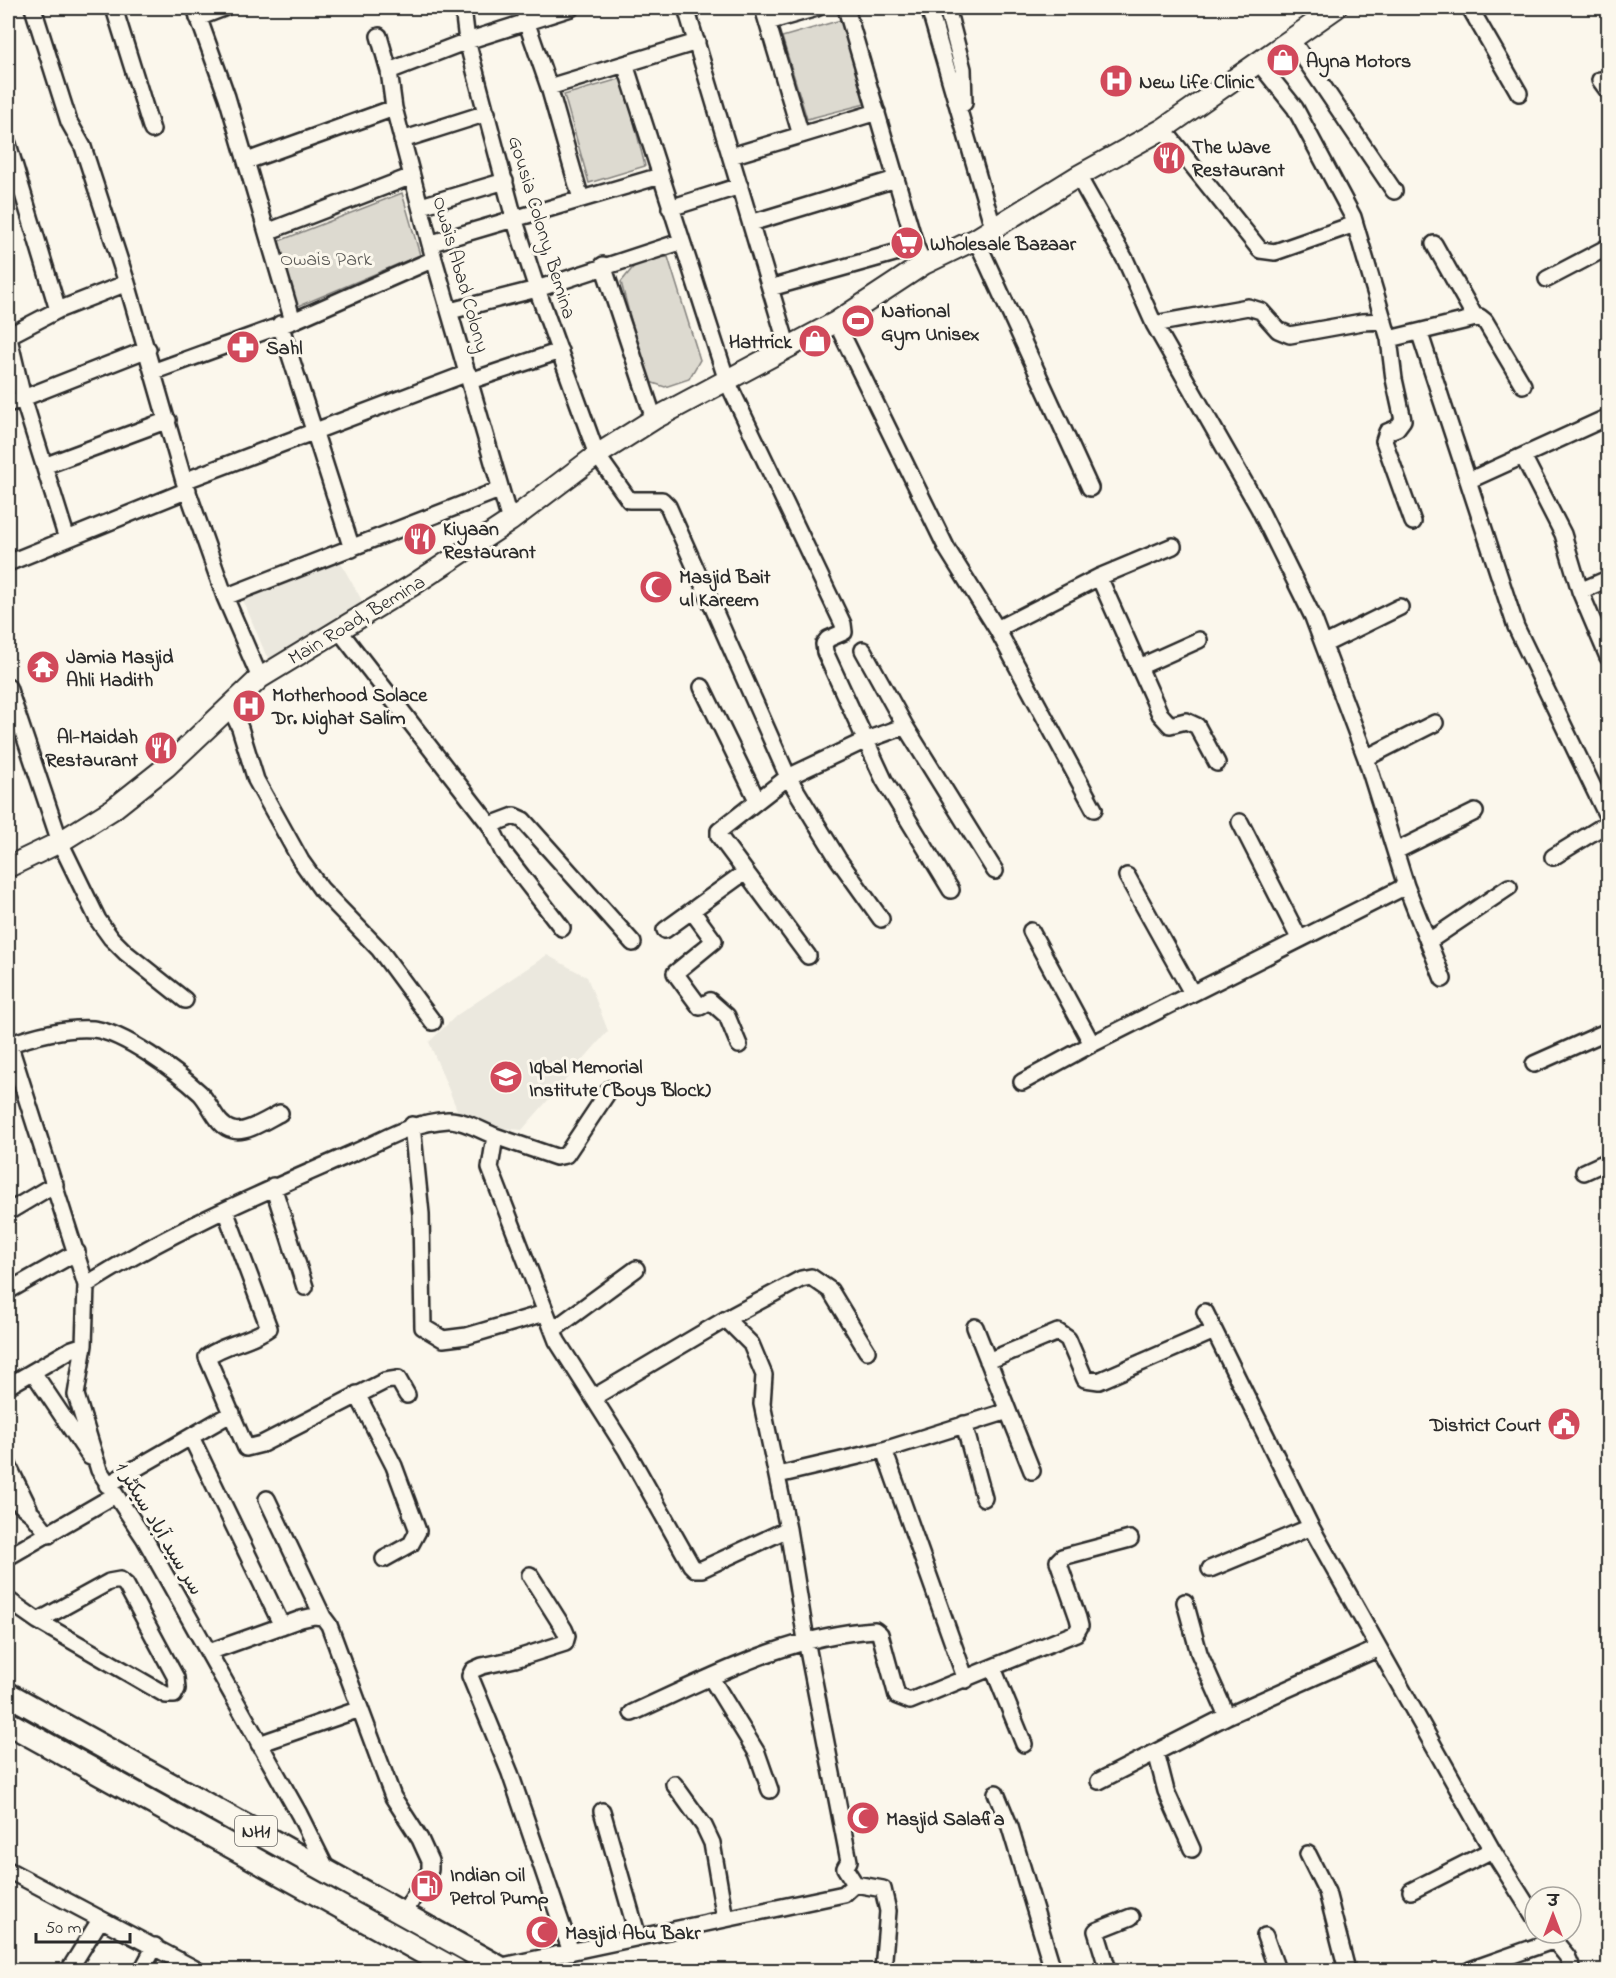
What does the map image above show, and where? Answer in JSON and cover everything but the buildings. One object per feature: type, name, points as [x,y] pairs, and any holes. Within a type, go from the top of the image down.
[{"type":"highway","name":"NH1","points":[[8,1694],[501,1969]]},
{"type":"highway","name":"NH1","points":[[8,1722],[455,1971]]},
{"type":"main road","name":"Main Road, Bemina","points":[[8,867],[60,842],[137,791],[260,678],[413,585],[510,521],[597,455],[654,419],[836,322],[920,255],[976,239],[1078,176],[1163,129],[1336,8]]},
{"type":"street","points":[[33,8],[69,122],[83,147],[127,282],[155,371],[186,485],[225,597],[260,678]]},
{"type":"street","points":[[114,8],[152,130]]},
{"type":"street","points":[[224,8],[196,13],[247,161],[267,232],[313,434],[352,549]]},
{"type":"street","name":"Gousia Colony, Bemina","points":[[463,8],[468,41],[514,218],[597,455],[629,500],[662,500],[668,506],[788,777]]},
{"type":"street","points":[[388,72],[468,41],[525,14],[571,8]]},
{"type":"street","points":[[686,8],[788,348]]},
{"type":"street","points":[[801,135],[765,15],[817,8]]},
{"type":"street","points":[[770,288],[920,255],[846,8]]},
{"type":"street","points":[[929,8],[965,124],[993,227]]},
{"type":"street","points":[[947,8],[963,69],[965,124]]},
{"type":"street","points":[[1470,8],[1519,93]]},
{"type":"street","points":[[525,14],[549,87],[581,199]]},
{"type":"street","name":"Owais Abad Colony","points":[[379,36],[394,108],[432,243],[434,259],[499,490],[510,521]]},
{"type":"street","points":[[1291,39],[1394,191]]},
{"type":"street","points":[[549,87],[697,42]]},
{"type":"street","points":[[1260,63],[1295,108],[1313,138],[1355,224],[1389,339],[1394,379],[1403,420],[1397,428],[1383,437],[1413,522]]},
{"type":"street","points":[[625,64],[680,242],[727,381],[843,624],[844,633],[828,639],[824,644],[825,651],[864,741],[951,890]]},
{"type":"street","points":[[247,161],[394,108]]},
{"type":"street","points":[[731,156],[877,112]]},
{"type":"street","points":[[402,140],[487,113]]},
{"type":"street","points":[[1163,129],[1260,250],[1275,252],[1355,224]]},
{"type":"street","points":[[8,144],[58,310]]},
{"type":"street","points":[[267,232],[412,176]]},
{"type":"street","points":[[432,243],[660,176]]},
{"type":"street","points":[[1078,176],[1126,261],[1154,324],[1259,508],[1325,644],[1366,758],[1406,886],[1430,941],[1443,979]]},
{"type":"street","points":[[751,223],[896,179]]},
{"type":"street","points":[[421,206],[505,181]]},
{"type":"street","points":[[670,208],[740,186]]},
{"type":"street","points":[[976,239],[1090,488]]},
{"type":"street","points":[[450,311],[537,289],[603,265],[680,242]]},
{"type":"street","points":[[1434,244],[1475,317],[1485,321],[1523,385]]},
{"type":"street","points":[[1546,279],[1608,247]]},
{"type":"street","points":[[155,371],[286,322],[434,259]]},
{"type":"street","points":[[603,265],[654,419]]},
{"type":"street","points":[[67,538],[23,398],[8,335],[58,310],[127,282]]},
{"type":"street","points":[[1154,324],[1248,307],[1261,311],[1278,330],[1290,335],[1341,325],[1384,321]]},
{"type":"street","points":[[1389,339],[1420,334],[1475,317]]},
{"type":"street","points":[[836,322],[947,549],[997,629],[1094,809]]},
{"type":"street","points":[[1420,334],[1470,480],[1516,627],[1608,818]]},
{"type":"street","points":[[8,404],[148,349]]},
{"type":"street","points":[[8,563],[186,485],[313,434],[469,377],[560,351]]},
{"type":"street","points":[[1470,480],[1524,458],[1608,417]]},
{"type":"street","points":[[44,466],[168,420]]},
{"type":"street","points":[[1524,458],[1563,534],[1580,591],[1608,657]]},
{"type":"street","points":[[225,597],[499,490]]},
{"type":"street","points":[[997,629],[1099,577],[1173,546]]},
{"type":"street","points":[[1099,577],[1166,722],[1170,725],[1186,721],[1197,726],[1217,764]]},
{"type":"street","points":[[1580,591],[1608,579]]},
{"type":"street","points":[[1325,644],[1400,607]]},
{"type":"street","points":[[338,629],[490,825],[503,852],[562,928]]},
{"type":"street","points":[[1139,667],[1199,640]]},
{"type":"street","points":[[863,650],[905,726],[995,871]]},
{"type":"street","points":[[8,687],[60,842],[98,920],[111,938],[185,1000]]},
{"type":"street","points":[[702,687],[758,800]]},
{"type":"street","points":[[230,707],[240,728],[256,780],[301,861],[321,889],[379,949],[433,1022]]},
{"type":"street","points":[[1366,758],[1435,723]]},
{"type":"street","points":[[808,956],[719,836],[719,831],[788,777],[864,741],[905,726]]},
{"type":"street","points":[[788,777],[838,859],[880,919]]},
{"type":"street","points":[[1396,851],[1475,812]]},
{"type":"street","points":[[490,825],[514,816],[523,820],[633,943]]},
{"type":"street","points":[[1240,822],[1299,938]]},
{"type":"street","points":[[1553,857],[1608,823]]},
{"type":"street","points":[[665,930],[745,872]]},
{"type":"street","points":[[1127,876],[1192,993]]},
{"type":"street","points":[[1022,1082],[1299,938],[1406,886]]},
{"type":"street","points":[[1430,941],[1509,887]]},
{"type":"street","points":[[692,911],[714,941],[675,973],[700,1006],[710,1001],[727,1016],[739,1045]]},
{"type":"street","points":[[1031,931],[1092,1044]]},
{"type":"street","name":"سر سید آباد سیکٹر 1","points":[[280,1113],[240,1131],[231,1130],[224,1125],[200,1094],[143,1051],[96,1030],[74,1029],[8,1043],[86,1285],[84,1345],[76,1395],[99,1470],[145,1539],[327,1870]]},
{"type":"street","points":[[1534,1064],[1608,1031]]},
{"type":"street","points":[[86,1285],[156,1243],[273,1186],[355,1153],[412,1125],[451,1120],[556,1157],[566,1155],[610,1089]]},
{"type":"street","points":[[412,1125],[422,1214],[423,1327],[443,1339],[467,1336],[545,1313]]},
{"type":"street","points":[[495,1136],[490,1168],[545,1313],[695,1569],[702,1569],[788,1529]]},
{"type":"street","points":[[1584,1172],[1608,1161]]},
{"type":"street","points":[[8,1212],[55,1184]]},
{"type":"street","points":[[273,1186],[305,1287]]},
{"type":"street","points":[[225,1210],[269,1328],[256,1337],[216,1350],[207,1357],[246,1448],[262,1444],[385,1381],[398,1379],[407,1395]]},
{"type":"street","points":[[8,1291],[76,1252]]},
{"type":"street","points":[[553,1329],[636,1269]]},
{"type":"street","points":[[594,1397],[726,1318],[801,1279],[812,1276],[830,1290],[867,1351]]},
{"type":"street","points":[[1205,1312],[1311,1527],[1492,1850],[1523,1899]]},
{"type":"street","points":[[726,1318],[751,1344],[764,1375],[762,1404],[778,1475],[806,1640],[849,1861],[845,1868],[855,1884],[883,1889],[888,1911],[883,1971]]},
{"type":"street","points":[[975,1327],[1032,1471]]},
{"type":"street","points":[[988,1361],[1058,1332],[1068,1339],[1085,1378],[1099,1381],[1215,1331]]},
{"type":"street","points":[[8,1386],[72,1349],[84,1345]]},
{"type":"street","points":[[33,1372],[99,1470]]},
{"type":"street","points":[[357,1394],[394,1466],[418,1532],[411,1544],[384,1559]]},
{"type":"street","points":[[778,1475],[884,1450],[1008,1411]]},
{"type":"street","points":[[8,1557],[49,1535],[111,1490],[232,1413]]},
{"type":"street","points":[[964,1424],[984,1498]]},
{"type":"street","points":[[192,1438],[282,1626]]},
{"type":"street","points":[[884,1450],[966,1680]]},
{"type":"street","points":[[8,1466],[33,1515]]},
{"type":"street","points":[[8,1494],[33,1515],[49,1535]]},
{"type":"street","points":[[267,1499],[323,1617],[329,1625],[393,1797],[420,1839],[430,1861],[429,1870],[404,1915]]},
{"type":"street","points":[[1210,1569],[1311,1527]]},
{"type":"street","points":[[632,1713],[806,1640],[875,1630],[880,1634],[897,1696],[910,1701],[1076,1633],[1080,1626],[1078,1618],[1058,1561],[1062,1557],[1130,1539]]},
{"type":"street","points":[[530,1575],[564,1629],[567,1636],[565,1642],[515,1659],[482,1666],[473,1670],[470,1676],[510,1773],[571,1952]]},
{"type":"street","points":[[8,1600],[38,1621],[166,1695],[174,1695],[177,1689],[176,1678],[126,1585],[120,1580],[109,1582],[38,1621]]},
{"type":"street","points":[[1185,1602],[1199,1653],[1227,1716]]},
{"type":"street","points":[[208,1652],[314,1616],[323,1617]]},
{"type":"street","points":[[1099,1781],[1227,1716],[1379,1648]]},
{"type":"street","points":[[993,1668],[1024,1744]]},
{"type":"street","points":[[711,1678],[757,1753],[770,1790]]},
{"type":"street","points":[[259,1743],[360,1709]]},
{"type":"street","points":[[1156,1752],[1166,1791],[1192,1849]]},
{"type":"street","points":[[674,1784],[704,1826],[712,1843],[725,1919]]},
{"type":"street","points":[[996,1793],[1010,1827],[1053,1971]]},
{"type":"street","points":[[602,1811],[638,1937]]},
{"type":"street","points":[[1411,1891],[1492,1850]]},
{"type":"street","points":[[1308,1854],[1327,1892],[1347,1971]]},
{"type":"street","points":[[8,1870],[197,1971]]},
{"type":"street","points":[[501,1969],[638,1937],[844,1894],[855,1884]]},
{"type":"street","points":[[1108,1971],[1096,1931],[1131,1917]]},
{"type":"street","points":[[69,1971],[100,1920]]},
{"type":"street","points":[[1265,1935],[1277,1971]]},
{"type":"street","points":[[1470,1971],[1531,1945]]},
{"type":"street","points":[[1558,1945],[1574,1971]]},
{"type":"street","points":[[142,1971],[155,1947]]},
{"type":"shaded area","points":[[339,560],[364,604],[280,664],[266,655],[243,600]]},
{"type":"shaded area","name":"Iqbal Memorial Institute (Boys Block)","points":[[547,955],[587,977],[608,1031],[522,1130],[482,1126],[458,1112],[429,1042],[457,1015]]},
{"type":"green space","points":[[841,20],[865,104],[807,119],[782,37]]},
{"type":"green space","points":[[623,78],[645,166],[589,183],[564,95]]},
{"type":"green space","name":"Owais Park","points":[[402,193],[420,255],[294,308],[279,241]]},
{"type":"green space","points":[[668,257],[700,360],[689,379],[665,387],[647,381],[621,282],[640,259]]},
{"type":"place","name":"Ayna Motors","points":[[1283,60]]},
{"type":"place","name":"New Life Clinic","points":[[1116,81]]},
{"type":"place","name":"The Wave Restaurant","points":[[1169,158]]},
{"type":"place","name":"Wholesale Bazaar","points":[[907,243]]},
{"type":"place","name":"National Gym Unisex","points":[[858,321]]},
{"type":"place","name":"Hattrick","points":[[815,341]]},
{"type":"place","name":"Sahl","points":[[243,347]]},
{"type":"place","name":"Kiyaan Restaurant","points":[[420,539]]},
{"type":"place","name":"Masjid Bait ul Kareem","points":[[656,587]]},
{"type":"place","name":"Jamia Masjid Ahli Hadith","points":[[43,667]]},
{"type":"place","name":"Motherhood Solace Dr. Nighat Salim","points":[[249,706]]},
{"type":"place","name":"Al-Maidah Restaurant","points":[[161,748]]},
{"type":"place","name":"Iqbal Memorial Institute (Boys Block)","points":[[506,1077]]},
{"type":"place","name":"District Court","points":[[1564,1424]]},
{"type":"place","name":"Masjid Salafia","points":[[863,1818]]},
{"type":"place","name":"Indian Oil Petrol Pump","points":[[427,1886]]},
{"type":"place","name":"Masjid Abu Bakr","points":[[542,1932]]}]
